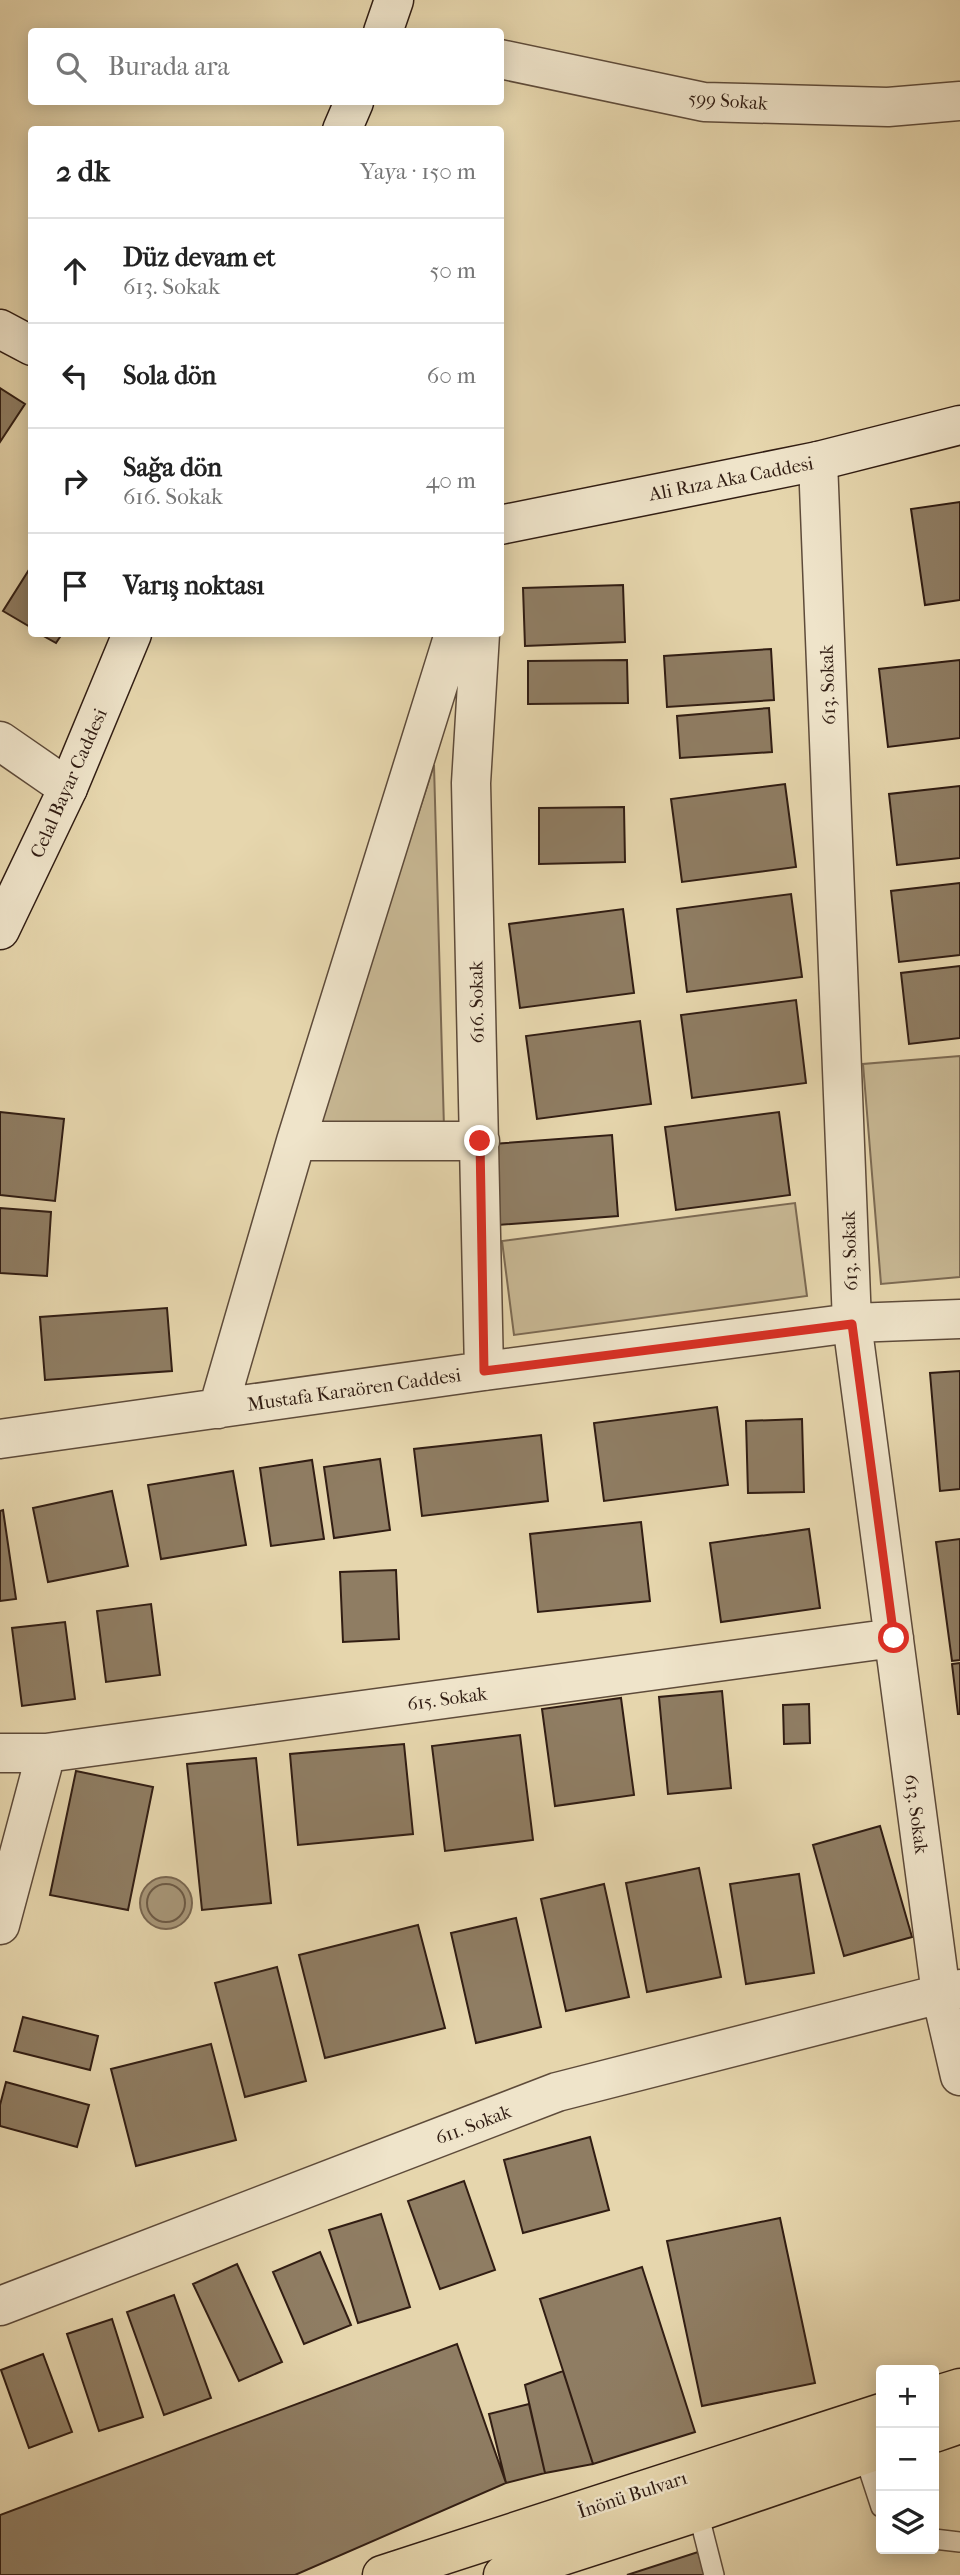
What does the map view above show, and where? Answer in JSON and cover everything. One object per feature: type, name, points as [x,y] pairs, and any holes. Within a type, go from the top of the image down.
[{"type":"main road","points":[[939,2394],[960,2388]]},
{"type":"main road","points":[[939,2431],[960,2424]]},
{"type":"main road","name":"İnönü Bulvarı","points":[[503,2575],[698,2512],[870,2435]]},
{"type":"main road","name":"İnönü Bulvarı","points":[[382,2575],[870,2435]]},
{"type":"street","points":[[384,28],[394,0]]},
{"type":"street","name":"599 Sokak","points":[[504,60],[704,102],[888,107],[960,101]]},
{"type":"street","points":[[344,126],[353,105]]},
{"type":"street","points":[[0,329],[28,344]]},
{"type":"street","name":"Ali Rıza Aka Caddesi","points":[[504,524],[818,461],[960,425]]},
{"type":"street","name":"613. Sokak","points":[[818,461],[852,1324],[894,1638],[951,1991],[960,2076]]},
{"type":"street","name":"Celal Bayar Caddesi","points":[[0,930],[68,788],[131,637]]},
{"type":"street","points":[[218,1409],[296,1141],[453,637]]},
{"type":"street","name":"616. Sokak","points":[[480,637],[471,783],[484,1371]]},
{"type":"street","points":[[0,741],[68,788]]},
{"type":"street","points":[[296,1141],[480,1141]]},
{"type":"street","name":"Mustafa Karaören Caddesi","points":[[0,1439],[484,1371],[852,1324],[960,1319]]},
{"type":"street","name":"615. Sokak","points":[[0,1753],[46,1753],[894,1638]]},
{"type":"street","points":[[0,1925],[46,1753]]},
{"type":"street","name":"611. Sokak","points":[[0,2306],[557,2092],[951,1991]]},
{"type":"lane","points":[[870,2435],[879,2491]]},
{"type":"lane","points":[[698,2512],[714,2575]]},
{"type":"lane","points":[[939,2540],[960,2542]]},
{"type":"shaded area","points":[[434,765],[444,1128],[317,1125]]},
{"type":"shaded area","points":[[960,1056],[960,1277],[881,1284],[863,1064]]},
{"type":"shaded area","points":[[795,1203],[807,1296],[514,1335],[502,1241]]},
{"type":"water","points":[[166,1877],[185,1884],[192,1903],[185,1922],[166,1929],[147,1922],[140,1903],[147,1884]]},
{"type":"building","points":[[0,388],[25,404],[0,442]]},
{"type":"building","points":[[960,502],[960,600],[925,605],[911,509]]},
{"type":"building","points":[[28,571],[28,626],[3,611]]},
{"type":"building","points":[[623,585],[625,642],[525,646],[523,588]]},
{"type":"building","points":[[45,637],[60,637],[56,643]]},
{"type":"building","points":[[771,649],[774,700],[667,707],[664,656]]},
{"type":"building","points":[[627,660],[628,703],[528,704],[528,661]]},
{"type":"building","points":[[960,660],[960,738],[888,747],[879,669]]},
{"type":"building","points":[[769,708],[772,752],[680,758],[677,716]]},
{"type":"building","points":[[785,784],[796,867],[682,882],[671,799]]},
{"type":"building","points":[[960,786],[960,858],[897,865],[889,794]]},
{"type":"building","points":[[624,807],[625,862],[539,864],[539,808]]},
{"type":"building","points":[[960,883],[960,955],[899,962],[891,891]]},
{"type":"building","points":[[791,894],[802,977],[687,992],[677,909]]},
{"type":"building","points":[[623,909],[634,993],[520,1008],[509,924]]},
{"type":"building","points":[[960,966],[960,1038],[909,1044],[901,973]]},
{"type":"building","points":[[796,1000],[806,1083],[692,1098],[681,1015]]},
{"type":"building","points":[[640,1021],[651,1104],[537,1119],[526,1036]]},
{"type":"building","points":[[0,1112],[64,1119],[55,1201],[0,1195]]},
{"type":"building","points":[[779,1112],[790,1195],[676,1210],[665,1127]]},
{"type":"building","points":[[612,1135],[618,1216],[498,1225],[492,1144]]},
{"type":"building","points":[[0,1208],[51,1212],[47,1276],[0,1273]]},
{"type":"building","points":[[167,1308],[172,1371],[45,1380],[40,1317]]},
{"type":"building","points":[[960,1371],[960,1489],[940,1491],[930,1373]]},
{"type":"building","points":[[717,1407],[728,1485],[604,1501],[594,1423]]},
{"type":"building","points":[[802,1419],[804,1492],[748,1493],[746,1421]]},
{"type":"building","points":[[541,1435],[548,1501],[422,1516],[414,1449]]},
{"type":"building","points":[[380,1459],[390,1530],[334,1538],[324,1467]]},
{"type":"building","points":[[312,1460],[324,1539],[271,1546],[260,1468]]},
{"type":"building","points":[[233,1471],[246,1545],[161,1559],[148,1485]]},
{"type":"building","points":[[112,1491],[128,1566],[48,1582],[33,1508]]},
{"type":"building","points":[[3,1510],[16,1599],[0,1601],[0,1511]]},
{"type":"building","points":[[641,1522],[650,1601],[538,1612],[530,1534]]},
{"type":"building","points":[[809,1529],[820,1608],[721,1622],[710,1543]]},
{"type":"building","points":[[960,1539],[960,1660],[952,1661],[936,1542]]},
{"type":"building","points":[[396,1570],[399,1639],[343,1642],[340,1572]]},
{"type":"building","points":[[151,1604],[160,1675],[106,1682],[97,1611]]},
{"type":"building","points":[[65,1622],[75,1699],[22,1706],[12,1628]]},
{"type":"building","points":[[960,1663],[960,1714],[958,1714],[952,1664]]},
{"type":"building","points":[[722,1691],[731,1788],[668,1794],[659,1697]]},
{"type":"building","points":[[621,1698],[634,1795],[555,1806],[542,1709]]},
{"type":"building","points":[[809,1704],[810,1743],[784,1744],[783,1705]]},
{"type":"building","points":[[520,1735],[533,1840],[445,1851],[432,1746]]},
{"type":"building","points":[[404,1744],[413,1834],[298,1845],[290,1754]]},
{"type":"building","points":[[256,1758],[271,1903],[202,1910],[187,1764]]},
{"type":"building","points":[[76,1771],[153,1787],[128,1910],[50,1895]]},
{"type":"building","points":[[880,1826],[912,1937],[844,1956],[813,1845]]},
{"type":"building","points":[[699,1868],[721,1977],[647,1992],[626,1883]]},
{"type":"building","points":[[799,1874],[814,1973],[746,1984],[730,1884]]},
{"type":"building","points":[[604,1884],[629,1997],[566,2011],[541,1899]]},
{"type":"building","points":[[516,1918],[541,2027],[476,2043],[451,1933]]},
{"type":"building","points":[[418,1925],[445,2028],[325,2058],[299,1955]]},
{"type":"building","points":[[277,1967],[306,2081],[245,2097],[215,1983]]},
{"type":"building","points":[[23,2017],[98,2036],[90,2070],[14,2051]]},
{"type":"building","points":[[211,2044],[236,2140],[136,2166],[111,2069]]},
{"type":"building","points":[[6,2082],[89,2105],[77,2147],[0,2126],[0,2105]]},
{"type":"building","points":[[590,2137],[609,2210],[523,2233],[504,2160]]},
{"type":"building","points":[[464,2181],[495,2270],[440,2289],[408,2201]]},
{"type":"building","points":[[381,2214],[410,2307],[358,2323],[329,2230]]},
{"type":"building","points":[[780,2218],[815,2383],[702,2406],[667,2241]]},
{"type":"building","points":[[320,2252],[351,2325],[304,2344],[273,2272]]},
{"type":"building","points":[[237,2264],[282,2362],[239,2381],[193,2284]]},
{"type":"building","points":[[642,2267],[695,2432],[593,2464],[540,2299]]},
{"type":"building","points":[[174,2295],[211,2398],[164,2415],[127,2312]]},
{"type":"building","points":[[112,2319],[143,2417],[99,2431],[67,2334]]},
{"type":"building","points":[[457,2344],[506,2483],[295,2575],[0,2575],[0,2515]]},
{"type":"building","points":[[43,2354],[72,2432],[29,2448],[1,2370]]},
{"type":"building","points":[[563,2371],[593,2464],[545,2473],[525,2385]]},
{"type":"building","points":[[529,2404],[545,2473],[506,2483],[489,2414]]},
{"type":"building","points":[[698,2552],[705,2575],[627,2575]]},
{"type":"route","points":[[480,1141],[484,1371],[852,1324],[894,1638]]}]
